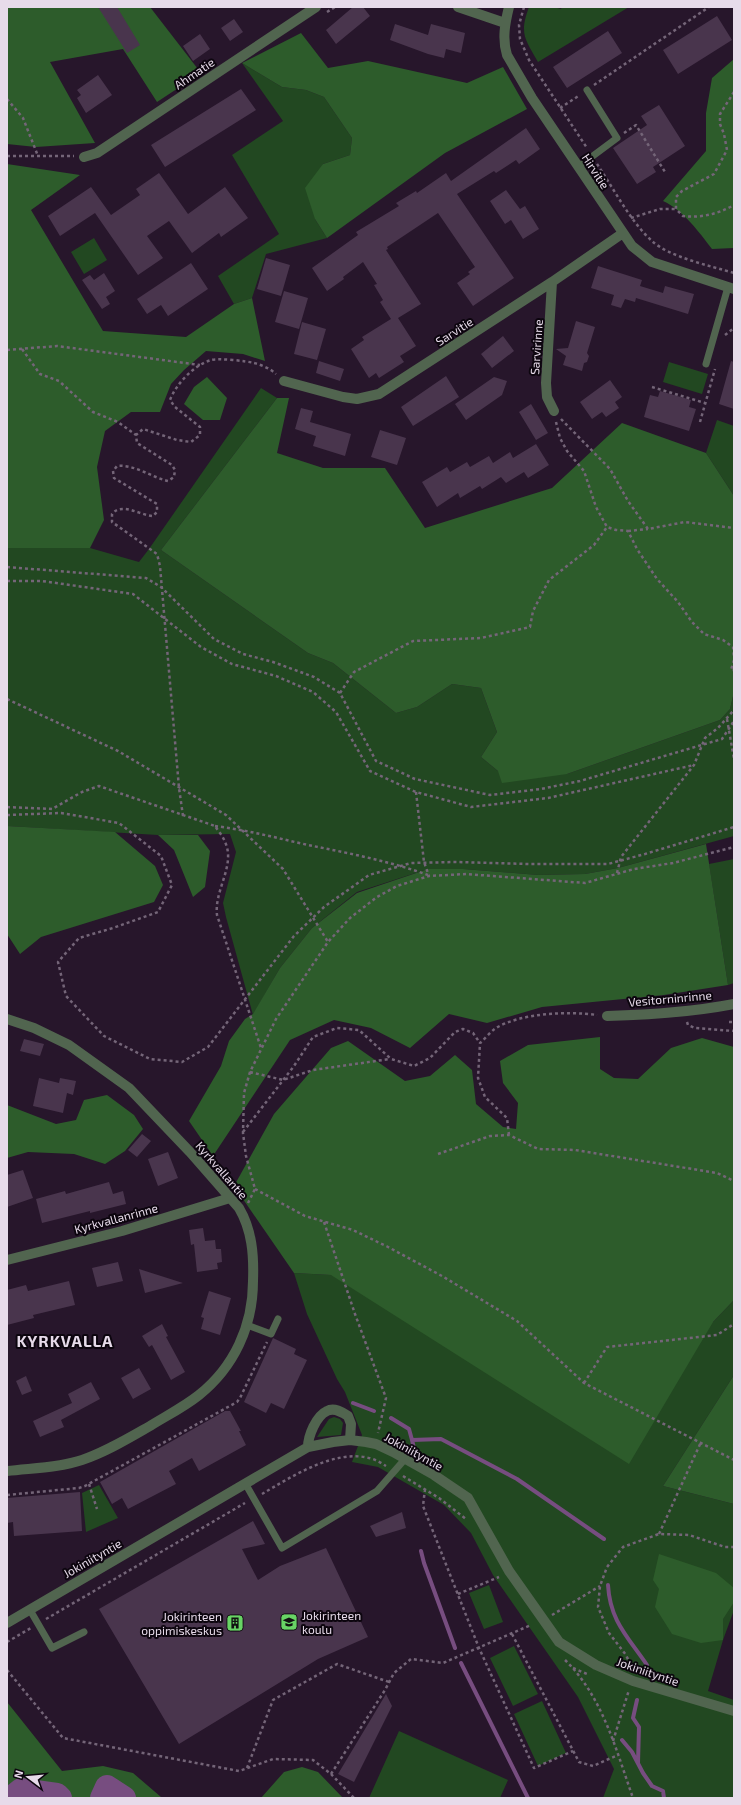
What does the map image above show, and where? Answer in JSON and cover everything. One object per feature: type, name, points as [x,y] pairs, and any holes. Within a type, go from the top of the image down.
[{"type":"street","name":"Ahmatie","points":[[84,157],[97,153],[316,7]]},
{"type":"street","points":[[458,7],[505,23]]},
{"type":"street","name":"Hirvitie","points":[[509,7],[505,23],[504,42],[507,55],[532,98],[623,233],[639,254],[652,262],[731,288]]},
{"type":"street","name":"Sarvitie","points":[[284,381],[343,397],[357,399],[379,394],[552,282],[623,233]]},
{"type":"street","name":"Sarvirinne","points":[[552,282],[546,383],[547,397],[554,412]]},
{"type":"street","name":"Vesitorninrinne","points":[[607,1016],[658,1015],[734,1004]]},
{"type":"street","name":"Kyrkvallantie","points":[[7,1019],[34,1028],[69,1045],[129,1088],[190,1152],[243,1215],[250,1234],[253,1252],[253,1291],[247,1325],[238,1347],[222,1371],[198,1395],[126,1439],[83,1460],[71,1463],[7,1471]]},
{"type":"street","name":"Kyrkvallanrinne","points":[[7,1260],[122,1231],[230,1198]]},
{"type":"street","points":[[308,1447],[310,1432],[320,1417],[327,1410],[335,1409],[348,1416],[351,1424],[350,1440]]},
{"type":"street","name":"Jokiniityntie","points":[[7,1623],[308,1447],[350,1440],[376,1444],[434,1475],[468,1498],[509,1571],[558,1642],[596,1665],[632,1681],[734,1711]]},
{"type":"lane","points":[[578,167],[617,138],[587,90]]},
{"type":"lane","points":[[706,364],[731,288]]},
{"type":"lane","points":[[247,1325],[271,1334],[278,1319]]},
{"type":"lane","points":[[245,1483],[282,1548],[377,1491],[406,1459]]},
{"type":"lane","points":[[30,1610],[52,1648],[84,1632]]},
{"type":"path","points":[[560,108],[709,7]]},
{"type":"path","points":[[676,209],[676,196],[682,190],[714,174],[727,150],[724,134],[720,124],[720,114],[734,92]]},
{"type":"path","points":[[7,99],[23,118],[38,156]]},
{"type":"path","points":[[617,138],[636,126],[665,172]]},
{"type":"path","points":[[7,156],[84,157]]},
{"type":"path","points":[[631,218],[660,209],[676,209],[683,216],[693,217],[721,212],[734,205]]},
{"type":"path","points":[[7,350],[57,346],[200,365]]},
{"type":"path","points":[[22,349],[40,374],[59,381],[93,412],[118,422],[136,435],[137,443],[172,465],[175,470],[174,477],[168,481],[124,465],[117,466],[113,471],[114,478],[157,504],[157,512],[153,516],[146,516],[122,508],[116,509],[112,514],[112,522],[157,554],[160,566],[179,788],[183,816]]},
{"type":"path","points":[[136,435],[143,429],[178,440],[191,442],[200,435],[200,427],[175,407],[170,400],[173,392],[186,377],[200,365],[212,360],[254,363],[273,371],[284,381]]},
{"type":"path","points":[[700,422],[716,366]]},
{"type":"path","points":[[652,386],[706,403]]},
{"type":"path","points":[[554,412],[560,438],[567,451],[584,471],[596,507],[607,527],[616,530],[628,531],[685,522],[734,528]]},
{"type":"path","points":[[554,412],[610,469],[628,501],[648,529]]},
{"type":"path","points":[[340,693],[354,672],[413,641],[481,638],[530,627],[533,611],[549,580],[594,545],[607,527]]},
{"type":"path","points":[[628,531],[633,538],[637,549],[657,579],[678,602],[692,622],[704,634],[723,640],[733,647],[734,657]]},
{"type":"path","points":[[7,567],[146,578],[161,587],[214,639],[243,654],[314,677],[340,693],[376,760],[414,779],[490,795],[541,789],[580,781],[722,739],[734,721]]},
{"type":"path","points":[[7,581],[42,582],[133,594],[200,647],[232,664],[276,676],[313,692],[336,712],[370,771],[416,792],[471,808],[548,798],[694,765]]},
{"type":"path","points":[[734,660],[731,670],[734,670]]},
{"type":"path","points":[[7,699],[118,751],[226,815],[283,869],[328,942]]},
{"type":"path","points":[[616,874],[621,857],[694,765],[706,738],[727,719],[734,710]]},
{"type":"path","points":[[727,719],[734,759]]},
{"type":"path","points":[[7,807],[52,809],[82,792],[99,786],[215,826],[242,830],[402,865],[429,876]]},
{"type":"path","points":[[416,792],[424,862],[429,876]]},
{"type":"path","points":[[7,815],[60,814],[119,823],[162,856],[172,885],[158,912],[79,938],[58,962],[66,996],[104,1036],[150,1059],[182,1062],[208,1047],[294,936],[312,918],[324,907],[369,875],[402,865],[424,862],[608,864],[734,827]]},
{"type":"path","points":[[215,826],[226,842],[229,859],[217,896],[217,915],[261,1049]]},
{"type":"path","points":[[243,1215],[255,1189],[246,1156],[243,1133],[244,1092],[250,1072],[276,1019],[328,942],[350,918],[377,897],[397,886],[429,876],[466,874],[585,883],[634,869],[673,863],[734,847]]},
{"type":"path","points":[[480,1043],[496,1029],[514,1021],[544,1015],[579,1012],[607,1016]]},
{"type":"path","points":[[686,1012],[688,1025],[695,1028],[734,1031]]},
{"type":"path","points":[[729,1022],[734,1022]]},
{"type":"path","points":[[243,1133],[313,1037],[337,1028],[359,1030],[391,1059]]},
{"type":"path","points":[[250,1072],[283,1080],[314,1070],[391,1059],[414,1066],[430,1058],[455,1032],[463,1029],[473,1033],[480,1043],[478,1078],[485,1097],[507,1118],[509,1135]]},
{"type":"path","points":[[438,1154],[490,1136],[509,1135],[538,1149],[575,1150],[717,1173],[734,1181]]},
{"type":"path","points":[[255,1189],[291,1209],[324,1222],[352,1230],[388,1247],[442,1276],[517,1321],[584,1383],[734,1460]]},
{"type":"path","points":[[7,1642],[297,1473],[326,1460],[351,1457],[370,1458],[376,1444],[386,1398],[355,1314],[324,1222]]},
{"type":"path","points":[[584,1383],[607,1347],[717,1335],[734,1324]]},
{"type":"path","points":[[659,1534],[701,1442]]},
{"type":"path","points":[[89,1484],[97,1509]]},
{"type":"path","points":[[425,1489],[423,1506],[479,1648],[534,1768],[573,1751]]},
{"type":"path","points":[[633,1798],[613,1741],[632,1681],[633,1667],[626,1655],[609,1633],[598,1607],[600,1586],[608,1567],[623,1547],[659,1534],[688,1535],[725,1547],[734,1547]]},
{"type":"path","points":[[458,1594],[502,1576]]},
{"type":"path","points":[[543,1621],[600,1586]]},
{"type":"path","points":[[331,1774],[394,1673],[411,1660],[443,1663],[531,1625]]},
{"type":"path","points":[[512,1634],[579,1762],[593,1766],[618,1755]]},
{"type":"path","points":[[247,1768],[273,1700],[338,1664],[389,1682]]},
{"type":"path","points":[[7,1670],[63,1738],[239,1770],[273,1759],[313,1760],[331,1774],[354,1798]]},
{"type":"green space","points":[[7,7],[150,7],[201,73],[157,102],[123,49],[50,62],[95,143],[36,147],[7,144]]},
{"type":"green space","points":[[529,7],[554,7],[561,9],[562,7],[629,7],[538,62],[527,42],[524,30],[524,24]]},
{"type":"green space","points":[[301,33],[328,68],[368,61],[467,83],[503,67],[527,109],[445,153],[327,238],[315,219],[305,188],[323,164],[350,155],[352,138],[324,97],[306,90],[282,87],[242,63]]},
{"type":"green space","points":[[734,59],[734,248],[712,249],[684,216],[663,201],[706,151],[706,113],[712,78]]},
{"type":"green space","points":[[242,63],[282,87],[306,90],[324,97],[352,138],[350,155],[323,164],[315,219],[327,238],[266,254],[252,298],[234,304],[218,276],[279,234],[232,155],[283,121]]},
{"type":"green space","points":[[7,164],[80,175],[31,210],[103,331],[186,337],[234,304],[252,298],[265,361],[243,354],[206,351],[184,370],[171,384],[160,412],[131,412],[105,431],[97,467],[104,520],[90,548],[7,548]]},
{"type":"green space","points":[[94,238],[107,260],[84,274],[71,252]]},
{"type":"green space","points":[[669,362],[708,374],[702,394],[663,382]]},
{"type":"green space","points":[[207,377],[227,398],[220,420],[203,420],[184,404],[194,387]]},
{"type":"green space","points":[[261,388],[277,398],[161,550],[308,653],[333,663],[396,713],[417,707],[452,684],[481,688],[497,732],[481,757],[498,771],[567,774],[720,720],[730,709],[734,692],[734,836],[618,868],[585,874],[538,875],[463,869],[428,869],[357,892],[312,928],[280,968],[253,1015],[223,903],[236,852],[230,834],[158,835],[7,826],[7,548],[90,548],[139,562]]},
{"type":"green space","points":[[277,398],[289,398],[277,453],[323,468],[385,468],[425,528],[552,488],[622,423],[706,453],[734,496],[734,692],[730,709],[720,720],[567,774],[502,783],[498,771],[481,757],[497,732],[481,688],[452,684],[417,707],[396,713],[333,663],[308,653],[161,550]]},
{"type":"green space","points":[[717,420],[734,426],[734,496],[706,453]]},
{"type":"green space","points":[[7,826],[115,832],[155,866],[163,885],[154,902],[41,937],[20,954],[7,934]]},
{"type":"green space","points":[[158,835],[198,835],[210,851],[205,887],[193,897],[174,850]]},
{"type":"green space","points":[[706,844],[728,985],[664,995],[542,1007],[487,1023],[449,1014],[410,1048],[371,1028],[334,1020],[290,1040],[213,1156],[189,1121],[221,1066],[229,1041],[245,1019],[253,1014],[280,968],[312,928],[357,893],[428,869],[463,869],[538,875],[585,874],[618,868]]},
{"type":"green space","points":[[734,859],[734,983],[728,985],[709,864]]},
{"type":"green space","points":[[600,1037],[600,1069],[614,1078],[638,1079],[671,1048],[702,1038],[734,1047],[734,1300],[713,1322],[629,1464],[331,1275],[294,1273],[234,1186],[274,1114],[331,1048],[348,1041],[405,1081],[430,1076],[455,1055],[472,1070],[476,1104],[503,1127],[516,1129],[518,1103],[503,1083],[500,1061],[528,1045]]},
{"type":"green space","points":[[107,1095],[134,1115],[143,1129],[125,1151],[105,1164],[74,1154],[28,1152],[7,1158],[7,1105],[56,1124],[76,1120],[84,1100]]},
{"type":"green space","points":[[294,1273],[331,1275],[713,1322],[734,1300],[734,1375],[663,1486],[734,1504],[734,1610],[723,1640],[708,1691],[734,1700],[734,1798],[603,1798],[614,1769],[578,1697],[493,1575],[471,1533],[444,1505],[378,1467],[352,1462],[362,1435],[345,1392],[337,1379],[307,1314]]},
{"type":"green space","points":[[734,1375],[734,1504],[663,1486]]},
{"type":"green space","points":[[334,1417],[340,1419],[343,1423],[341,1435],[317,1437],[329,1419]]},
{"type":"green space","points":[[99,1485],[118,1518],[86,1532],[82,1493]]},
{"type":"green space","points":[[659,1554],[716,1573],[734,1588],[734,1602],[723,1619],[723,1640],[701,1643],[672,1634],[655,1607],[659,1589],[653,1580]]},
{"type":"green space","points":[[489,1585],[503,1622],[484,1629],[469,1593]]},
{"type":"green space","points":[[514,1646],[538,1694],[513,1706],[490,1658]]},
{"type":"green space","points":[[542,1701],[566,1753],[538,1766],[514,1714]]},
{"type":"green space","points":[[7,1702],[62,1771],[103,1766],[133,1773],[161,1797],[175,1798],[7,1798]]},
{"type":"green space","points":[[399,1731],[508,1780],[500,1798],[369,1798]]},
{"type":"green space","points":[[302,1767],[318,1772],[343,1798],[261,1798],[284,1772]]},
{"type":"building","points":[[98,7],[117,7],[140,45],[127,53]]},
{"type":"building","points":[[353,7],[363,7],[370,16],[336,44],[326,30]]},
{"type":"building","points":[[717,16],[732,40],[678,74],[663,50]]},
{"type":"building","points":[[234,19],[243,32],[230,41],[221,28]]},
{"type":"building","points":[[395,24],[428,35],[431,24],[465,33],[461,53],[446,49],[444,58],[428,54],[390,40]]},
{"type":"building","points":[[608,31],[622,53],[567,88],[553,67]]},
{"type":"building","points":[[200,34],[210,49],[193,61],[183,46]]},
{"type":"building","points":[[98,75],[112,95],[86,113],[77,98],[81,95],[77,90]]},
{"type":"building","points":[[241,89],[256,110],[165,167],[151,145]]},
{"type":"building","points":[[659,105],[685,146],[653,167],[656,172],[637,184],[613,148],[647,125],[641,116]]},
{"type":"building","points":[[526,128],[540,149],[519,164],[516,160],[496,173],[494,171],[457,194],[514,278],[473,306],[457,283],[470,274],[468,272],[475,267],[438,213],[387,247],[388,249],[386,250],[421,304],[398,318],[416,346],[400,356],[404,362],[379,378],[376,373],[369,378],[351,349],[364,340],[362,337],[391,319],[380,302],[383,300],[374,285],[377,284],[363,262],[343,277],[344,279],[327,291],[312,268],[358,235],[356,232],[399,206],[396,203],[416,191],[417,193],[446,173],[451,181]]},
{"type":"building","points":[[159,173],[188,214],[225,187],[248,218],[221,237],[219,233],[192,253],[169,221],[147,236],[163,258],[138,275],[95,213],[60,236],[48,216],[91,187],[111,215],[140,195],[136,189]]},
{"type":"building","points":[[506,190],[520,209],[525,206],[539,229],[523,239],[511,220],[505,224],[490,201]]},
{"type":"building","points":[[266,258],[290,265],[281,296],[257,289]]},
{"type":"building","points":[[191,263],[208,289],[168,316],[161,305],[147,314],[137,299]]},
{"type":"building","points":[[598,266],[642,280],[640,286],[663,293],[665,286],[694,294],[688,314],[636,298],[635,302],[625,299],[621,308],[611,305],[614,295],[591,288]]},
{"type":"building","points":[[104,273],[115,291],[106,297],[110,304],[102,309],[82,280],[90,275],[94,280]]},
{"type":"building","points":[[284,291],[308,298],[299,329],[275,322]]},
{"type":"building","points":[[576,321],[595,327],[587,353],[589,356],[587,362],[584,363],[582,371],[563,365],[566,356],[556,349],[568,348]]},
{"type":"building","points":[[302,322],[326,329],[317,360],[294,354]]},
{"type":"building","points":[[503,336],[514,351],[492,368],[481,354]]},
{"type":"building","points":[[319,361],[344,369],[340,381],[316,373]]},
{"type":"building","points":[[731,361],[734,362],[734,409],[719,404]]},
{"type":"building","points":[[446,376],[459,397],[413,426],[401,407]]},
{"type":"building","points":[[494,377],[507,381],[502,395],[466,420],[455,404]]},
{"type":"building","points":[[610,380],[622,397],[615,402],[619,408],[606,417],[602,412],[592,419],[580,402]]},
{"type":"building","points":[[660,391],[691,400],[689,407],[696,409],[689,431],[644,417],[650,395],[658,397]]},
{"type":"building","points":[[531,404],[548,433],[536,440],[519,412]]},
{"type":"building","points":[[301,408],[313,411],[310,422],[351,434],[345,456],[313,446],[316,436],[295,429]]},
{"type":"building","points":[[380,430],[406,438],[397,465],[371,457]]},
{"type":"building","points":[[536,444],[549,465],[528,478],[524,472],[506,483],[501,477],[482,489],[480,486],[460,498],[458,493],[437,507],[422,482],[447,467],[450,472],[467,462],[470,467],[489,456],[493,463],[510,452],[513,458]]},
{"type":"building","points":[[24,1039],[44,1044],[40,1056],[20,1051]]},
{"type":"building","points":[[39,1078],[59,1083],[60,1078],[76,1081],[73,1095],[67,1093],[63,1113],[33,1106]]},
{"type":"building","points":[[142,1134],[151,1141],[137,1157],[128,1150]]},
{"type":"building","points":[[168,1152],[178,1178],[158,1186],[148,1159]]},
{"type":"building","points":[[23,1170],[33,1198],[7,1207],[7,1175]]},
{"type":"building","points":[[109,1182],[113,1194],[123,1191],[126,1204],[42,1223],[36,1199],[65,1191],[66,1194]]},
{"type":"building","points":[[203,1228],[205,1241],[215,1240],[216,1249],[221,1249],[222,1262],[217,1263],[218,1269],[197,1272],[194,1244],[191,1245],[189,1230]]},
{"type":"building","points":[[118,1262],[123,1281],[97,1287],[92,1268]]},
{"type":"building","points":[[139,1269],[183,1283],[145,1293]]},
{"type":"building","points":[[69,1281],[75,1305],[33,1315],[34,1318],[7,1325],[7,1290],[26,1285],[28,1291]]},
{"type":"building","points":[[209,1291],[231,1298],[220,1335],[201,1329],[204,1318],[201,1317]]},
{"type":"building","points":[[162,1324],[168,1336],[166,1337],[185,1372],[171,1380],[152,1345],[149,1347],[142,1336]]},
{"type":"building","points":[[273,1338],[296,1349],[294,1354],[307,1360],[284,1409],[271,1403],[266,1413],[244,1402]]},
{"type":"building","points":[[139,1368],[151,1389],[133,1399],[121,1378]]},
{"type":"building","points":[[26,1376],[32,1391],[22,1395],[16,1381]]},
{"type":"building","points":[[91,1382],[100,1399],[61,1420],[64,1427],[40,1437],[33,1421],[72,1403],[68,1394]]},
{"type":"building","points":[[225,1411],[230,1411],[241,1431],[239,1431],[246,1445],[199,1471],[192,1458],[169,1471],[176,1484],[128,1509],[122,1498],[112,1504],[100,1482]]},
{"type":"building","points":[[80,1492],[82,1531],[14,1536],[13,1522],[7,1523],[7,1498]]},
{"type":"building","points":[[402,1512],[406,1528],[376,1537],[370,1526]]},
{"type":"building","name":"Jokirinteen oppimiskeskus","points":[[253,1521],[265,1544],[242,1549],[258,1580],[280,1566],[326,1548],[368,1637],[318,1659],[179,1744],[99,1609]]},
{"type":"building","points":[[386,1694],[392,1706],[354,1782],[338,1774]]},
{"type":"waterway","points":[[353,1403],[374,1411]]},
{"type":"waterway","points":[[391,1418],[409,1429],[412,1440],[441,1439],[517,1479],[604,1539]]},
{"type":"waterway","points":[[412,1440],[414,1448]]},
{"type":"waterway","points":[[421,1551],[455,1648]]},
{"type":"waterway","points":[[608,1585],[609,1598],[616,1619],[647,1665]]},
{"type":"waterway","points":[[461,1663],[528,1798]]},
{"type":"waterway","points":[[637,1700],[633,1718],[639,1727],[638,1763]]},
{"type":"waterway","points":[[622,1740],[632,1752],[652,1786],[663,1791],[664,1798]]},
{"type":"waterway","points":[[102,1798],[107,1787],[124,1798]]},
{"type":"waterway","points":[[11,1798],[21,1790],[57,1795],[60,1798]]},
{"type":"place","name":"Jokirinteen koulu","points":[[289,1622]]},
{"type":"place","name":"Jokirinteen oppimiskeskus","points":[[235,1623]]},
{"type":"district","name":"KYRKVALLA","points":[[65,1340]]}]
